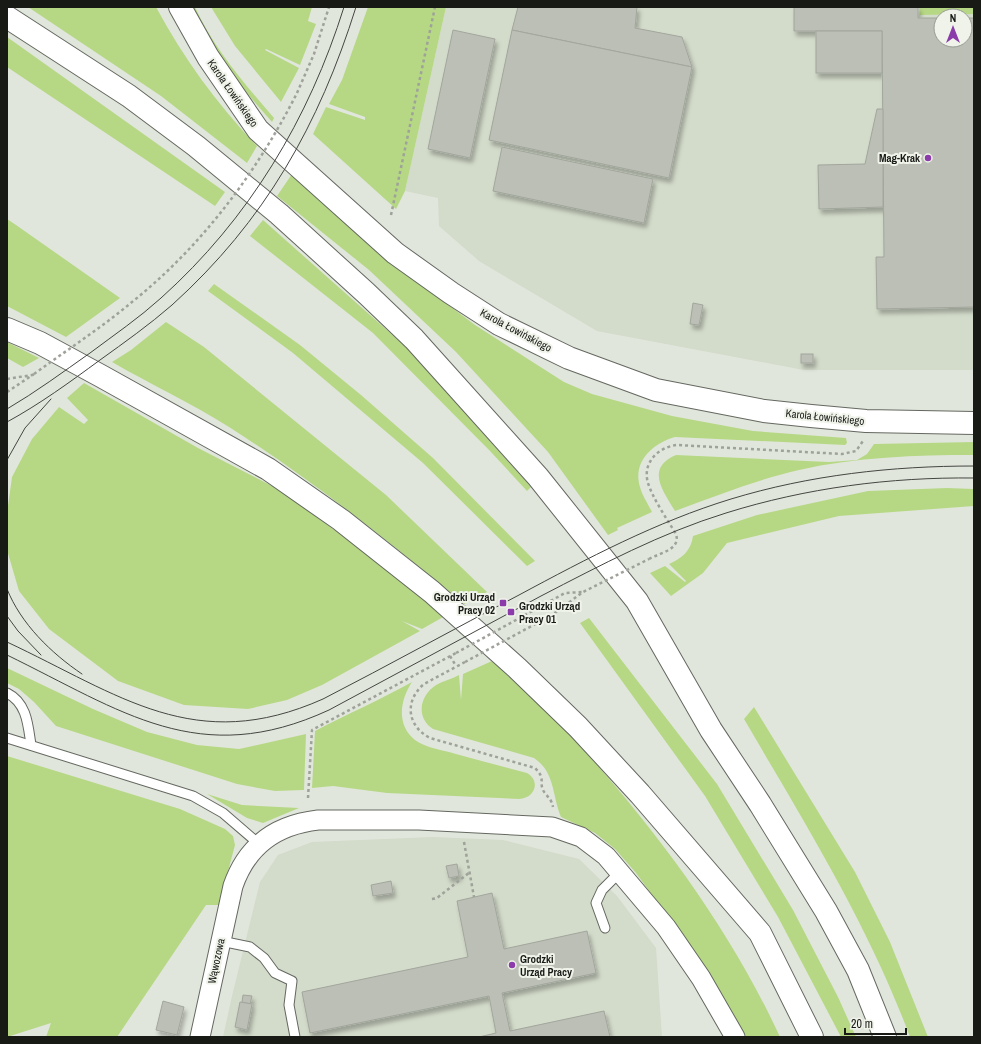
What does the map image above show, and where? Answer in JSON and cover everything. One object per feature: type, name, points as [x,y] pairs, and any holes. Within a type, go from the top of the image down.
[{"type":"main road","name":"Karola Łowińskiego","points":[[180,7],[208,58],[258,130],[395,253],[451,293],[500,324],[569,358],[656,390],[764,411],[866,422],[974,423]]},
{"type":"main road","points":[[7,17],[129,96],[196,146],[279,214],[414,339],[538,477],[637,601],[711,730],[760,804],[826,911],[858,970],[885,1037]]},
{"type":"main road","points":[[7,321],[40,343],[268,469],[341,520],[432,592],[517,668],[578,727],[640,794],[760,934],[812,1037]]},
{"type":"main road","points":[[7,329],[40,343]]},
{"type":"street","name":"Wąwozowa","points":[[200,1037],[233,886],[245,859],[259,844],[290,826],[303,822],[318,820],[419,820],[552,827],[573,833],[588,841],[620,872],[682,950],[701,978],[735,1037]]},
{"type":"lane","points":[[7,692],[17,699],[25,711],[31,745]]},
{"type":"lane","points":[[7,738],[193,796],[223,813],[259,844]]},
{"type":"lane","points":[[605,928],[596,903],[602,890],[620,872]]},
{"type":"lane","points":[[221,941],[250,947],[264,958],[275,973],[292,981],[289,1006],[295,1037]]},
{"type":"path","points":[[7,392],[133,302],[176,263],[222,212],[250,174],[280,127],[314,54],[329,7]]},
{"type":"path","points":[[391,215],[435,7]]},
{"type":"path","points":[[7,380],[34,374]]},
{"type":"path","points":[[542,789],[541,776],[535,768],[430,738],[423,734],[411,718],[411,703],[418,689],[456,666],[552,615],[582,592],[675,546],[677,541],[676,534],[650,488],[647,477],[647,470],[652,458],[665,447],[677,445],[842,454]]},
{"type":"path","points":[[308,798],[312,730],[565,593],[582,592]]},
{"type":"path","points":[[450,656],[456,666]]},
{"type":"path","points":[[464,841],[474,897]]},
{"type":"path","points":[[432,899],[437,898],[470,872]]},
{"type":"shaded area","points":[[446,7],[974,7],[974,370],[804,370],[597,331],[479,261],[439,226],[438,198],[405,191]]},
{"type":"shaded area","points":[[433,837],[503,840],[579,859],[617,896],[656,948],[662,1037],[223,1037],[260,882],[278,855],[312,842]]},
{"type":"green space","points":[[28,7],[156,7],[178,45],[202,80],[228,114],[257,146],[247,163],[161,96]]},
{"type":"green space","points":[[191,7],[195,7],[211,37],[230,65],[274,118],[272,122],[237,82],[221,59]]},
{"type":"green space","points":[[211,7],[312,7],[308,21],[316,24],[300,65],[266,49],[265,50],[299,68],[281,102],[235,46]]},
{"type":"green space","points":[[368,7],[446,7],[405,191],[396,209],[313,134],[326,107],[365,120],[365,117],[329,104],[342,80]]},
{"type":"green space","points":[[919,7],[974,7],[974,14],[973,8],[933,8],[933,15],[920,15]]},
{"type":"green space","points":[[7,37],[225,192],[215,206],[7,67]]},
{"type":"green space","points":[[292,174],[378,252],[475,325],[564,382],[592,394],[672,416],[753,431],[846,438],[847,443],[845,445],[675,437],[667,440],[647,454],[639,469],[638,478],[640,487],[652,512],[617,528],[618,530],[608,535],[548,452],[456,352],[369,270],[277,196]]},
{"type":"green space","points":[[7,219],[120,298],[66,337],[7,306]]},
{"type":"green space","points":[[263,220],[406,347],[531,487],[527,491],[490,451],[373,333],[250,236]]},
{"type":"green space","points":[[214,284],[300,345],[361,395],[433,458],[535,561],[527,566],[423,463],[293,353],[208,291]]},
{"type":"green space","points":[[166,322],[204,347],[386,495],[487,592],[464,604],[350,512],[260,447],[215,418],[112,362],[131,350]]},
{"type":"green space","points":[[7,342],[39,358],[23,367],[7,358]]},
{"type":"green space","points":[[84,383],[198,448],[276,488],[354,544],[445,616],[422,629],[402,621],[420,631],[322,685],[287,700],[248,709],[184,705],[118,681],[49,629],[19,591],[7,550],[7,513],[12,477],[32,439],[59,407],[84,424],[88,420],[67,398]]},
{"type":"green space","points":[[974,442],[974,455],[886,458],[842,462],[799,470],[736,489],[675,511],[659,480],[661,466],[667,460],[676,455],[829,462],[857,460],[867,454],[874,444]]},
{"type":"green space","points":[[947,488],[974,489],[974,506],[839,516],[727,543],[703,573],[671,596],[650,573],[665,566],[685,582],[686,581],[669,564],[678,559],[688,550],[693,536],[757,515],[868,491]]},
{"type":"green space","points":[[589,618],[717,784],[793,910],[838,997],[856,1037],[841,1037],[778,917],[705,796],[580,623]]},
{"type":"green space","points":[[492,661],[563,727],[595,762],[655,835],[684,873],[736,953],[759,994],[780,1037],[745,1037],[739,1024],[690,947],[636,873],[615,849],[595,833],[561,817],[552,784],[546,770],[541,764],[534,758],[433,729],[424,719],[422,713],[423,701],[430,690],[436,685],[459,675],[461,700],[463,674]]},
{"type":"green space","points":[[7,668],[93,709],[147,732],[197,745],[239,749],[306,734],[304,790],[275,791],[237,784],[56,726],[34,702],[19,689],[7,683]]},
{"type":"green space","points":[[412,682],[405,697],[402,712],[405,727],[415,740],[424,745],[527,773],[534,780],[535,784],[534,789],[529,796],[519,799],[387,793],[333,786],[312,788],[315,731]]},
{"type":"green space","points":[[754,707],[855,872],[890,942],[928,1037],[910,1037],[875,954],[855,914],[812,835],[744,719]]},
{"type":"green space","points":[[7,756],[180,809],[225,829],[233,836],[235,845],[219,905],[206,905],[117,1037],[46,1037],[51,1023],[7,1037]]},
{"type":"green space","points":[[207,794],[242,805],[299,808],[263,823],[247,818]]},
{"type":"building","points":[[518,7],[637,7],[635,28],[682,37],[692,67],[512,30]]},
{"type":"building","name":"Mag-Krak","points":[[794,7],[918,7],[918,18],[933,18],[933,48],[973,48],[974,18],[974,307],[877,309],[876,257],[884,257],[882,31],[794,31]]},
{"type":"building","points":[[453,30],[495,39],[470,158],[428,149]]},
{"type":"building","points":[[512,30],[692,67],[669,178],[489,140]]},
{"type":"building","points":[[816,31],[882,31],[882,73],[816,73]]},
{"type":"building","points":[[877,109],[883,109],[883,207],[819,209],[818,165],[865,164]]},
{"type":"building","points":[[502,147],[653,179],[644,223],[493,191]]},
{"type":"building","points":[[693,303],[703,305],[699,325],[690,324]]},
{"type":"building","points":[[801,354],[813,354],[813,363],[801,363]]},
{"type":"building","points":[[457,864],[459,876],[449,878],[446,866]]},
{"type":"building","points":[[391,881],[393,893],[373,896],[371,885]]},
{"type":"building","name":"Grodzki Urząd Pracy","points":[[492,893],[504,949],[587,931],[596,973],[502,993],[510,1031],[604,1011],[610,1037],[479,1037],[496,1033],[489,996],[310,1033],[302,992],[468,957],[457,901]]},
{"type":"building","points":[[243,995],[252,996],[250,1004],[242,1002]]},
{"type":"building","points":[[163,1001],[184,1007],[177,1035],[156,1030]]},
{"type":"building","points":[[240,1002],[252,1004],[247,1030],[235,1027]]},
{"type":"tram line","points":[[7,409],[60,375],[144,312],[193,267],[222,235],[248,201],[272,165],[294,127],[313,89],[330,48],[344,7]]},
{"type":"tram line","points":[[7,422],[66,385],[155,320],[205,273],[235,240],[285,169],[306,131],[325,92],[356,7]]},
{"type":"tram line","points":[[7,460],[25,428],[51,399]]},
{"type":"tram line","points":[[7,642],[86,681],[159,712],[197,720],[236,722],[277,715],[323,699],[597,554],[676,518],[703,508],[761,491],[821,478],[882,470],[943,466],[974,466]]},
{"type":"tram line","points":[[7,655],[125,713],[162,726],[200,734],[240,735],[283,727],[329,710],[586,573],[632,550],[702,521],[756,504],[848,486],[911,480],[974,478]]},
{"type":"tram line","points":[[7,589],[20,614],[38,637],[59,657],[82,674]]},
{"type":"tram line","points":[[7,616],[18,631],[41,655]]},
{"type":"place","name":"Mag-Krak","points":[[928,158]]},
{"type":"place","name":"Grodzki Urząd Pracy 02","points":[[503,603]]},
{"type":"place","name":"Grodzki Urząd Pracy 01","points":[[511,612]]},
{"type":"place","name":"Grodzki Urząd Pracy","points":[[512,965]]}]
